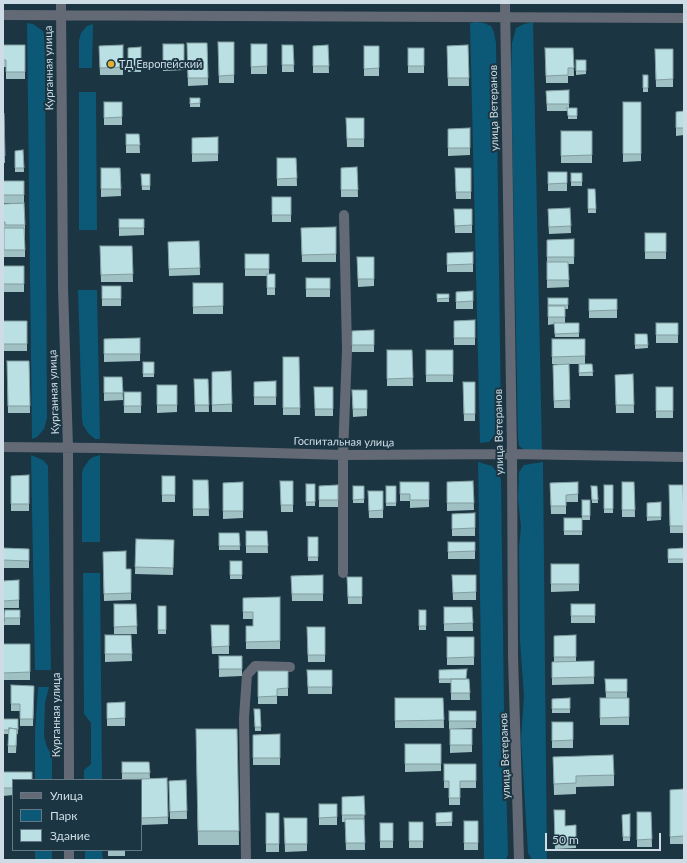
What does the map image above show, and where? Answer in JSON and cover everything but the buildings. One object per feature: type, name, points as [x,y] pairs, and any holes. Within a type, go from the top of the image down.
[{"type":"street","name":"Курганная улица","points":[[61,3],[64,288],[68,448],[68,779]]},
{"type":"street","name":"улица Ветеранов","points":[[505,3],[514,656],[520,860]]},
{"type":"street","points":[[3,15],[684,18]]},
{"type":"street","points":[[343,573],[343,455],[348,350],[344,215]]},
{"type":"street","name":"Госпитальная улица","points":[[3,448],[116,448],[343,455],[512,454],[684,456]]},
{"type":"street","points":[[246,860],[244,718],[247,675],[254,666],[290,667]]},
{"type":"green space","points":[[476,22],[491,26],[496,43],[501,420],[499,429],[489,442],[480,443],[470,23]]},
{"type":"green space","points":[[533,22],[542,452],[526,451],[519,446],[518,438],[511,72],[512,43],[516,28]]},
{"type":"green space","points":[[27,23],[33,24],[43,31],[45,53],[47,418],[44,429],[37,437],[32,439]]},
{"type":"green space","points":[[93,24],[92,68],[79,68],[79,40],[81,33],[87,26]]},
{"type":"green space","points":[[79,92],[96,92],[97,230],[79,230]]},
{"type":"green space","points":[[78,290],[97,290],[100,439],[95,439],[88,433],[83,425],[82,419]]},
{"type":"green space","points":[[31,455],[43,460],[48,466],[51,670],[35,670]]},
{"type":"green space","points":[[100,455],[100,542],[82,542],[83,469],[89,460]]},
{"type":"green space","points":[[478,462],[492,466],[498,473],[501,480],[504,706],[508,854],[506,860],[484,860]]},
{"type":"green space","points":[[543,462],[547,860],[532,860],[528,853],[521,739],[524,696],[520,641],[519,547],[521,527],[518,499],[519,472],[524,465]]},
{"type":"green space","points":[[83,573],[100,573],[102,779],[84,779],[84,770],[91,764],[91,723],[84,714]]},
{"type":"green space","points":[[38,687],[49,687],[45,703],[44,736],[47,747],[52,756],[52,779],[35,779],[35,732]]},
{"type":"green space","points":[[35,851],[52,851],[52,860],[35,860]]},
{"type":"green space","points":[[85,851],[102,851],[103,860],[85,860]]},
{"type":"place","name":"ТД Европейский","points":[[111,64]]}]
